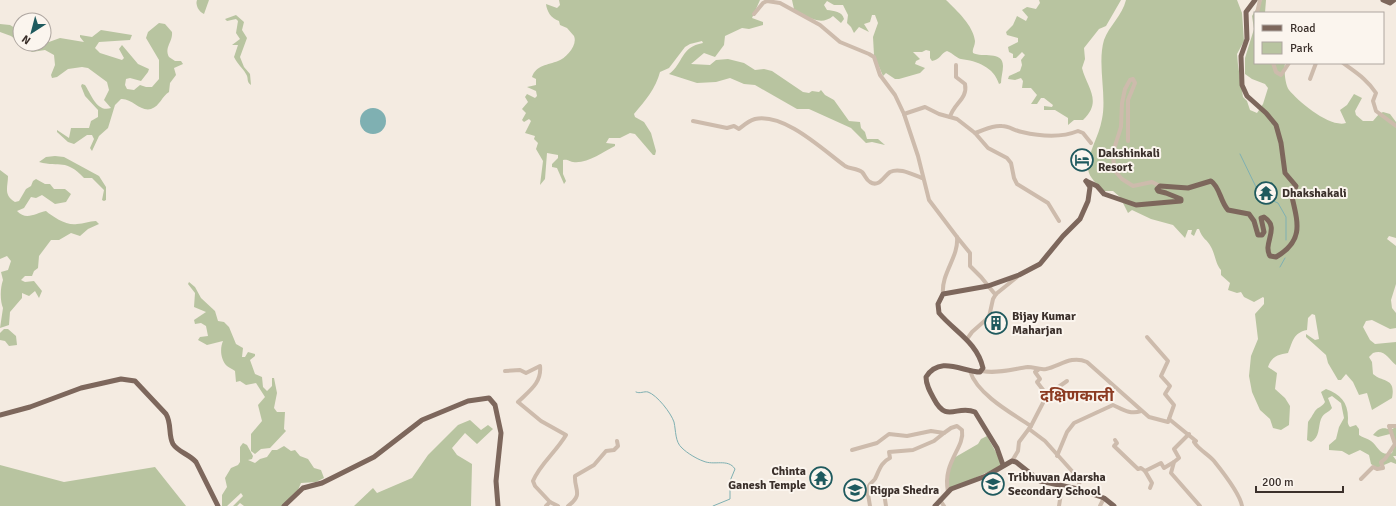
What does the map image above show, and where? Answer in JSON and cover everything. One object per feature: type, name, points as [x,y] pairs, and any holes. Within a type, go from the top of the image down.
[{"type":"main road","points":[[1003,465],[997,448],[975,412],[970,410],[946,412],[941,410],[928,387],[926,377],[941,367],[956,366],[970,371],[982,371],[983,368],[978,352],[967,339],[939,313],[938,304],[943,294],[988,286],[1019,275],[1040,264],[1080,220],[1088,201],[1090,187],[1086,181],[1096,185],[1104,194],[1136,205],[1177,203],[1181,201],[1178,197],[1158,192],[1157,188],[1160,186],[1188,188],[1212,181],[1228,210],[1249,214],[1258,235],[1262,236],[1264,232],[1261,218],[1264,217],[1268,220],[1272,231],[1268,251],[1271,257],[1276,257],[1283,252],[1294,240],[1298,232],[1298,218],[1292,197],[1297,188],[1285,173],[1278,130],[1266,112],[1247,96],[1242,84],[1241,56],[1247,39],[1246,12],[1254,0]]},
{"type":"main road","points":[[1383,0],[1393,2]]},
{"type":"main road","points":[[0,415],[30,407],[98,383],[121,379],[135,381],[166,414],[170,421],[172,443],[176,448],[191,456],[196,462],[218,506]]},
{"type":"main road","points":[[284,506],[303,488],[322,483],[374,457],[422,420],[468,401],[483,398],[489,398],[493,401],[501,432],[496,481],[498,506]]},
{"type":"main road","points":[[935,506],[948,492],[986,476],[1012,461],[1016,462],[1036,479],[1045,483],[1078,489],[1104,498],[1114,506]]},
{"type":"street","points":[[1257,12],[1260,0]]},
{"type":"street","points":[[754,14],[762,3],[767,1],[780,3],[820,25],[840,42],[874,57],[880,75],[895,95],[904,114],[918,156],[923,175],[922,178],[931,205],[970,253],[970,266],[996,294]]},
{"type":"street","points":[[1273,64],[1278,75],[1280,75],[1288,64]]},
{"type":"street","points":[[1310,79],[1316,64]]},
{"type":"street","points":[[1345,64],[1363,76],[1376,93],[1372,101],[1376,111],[1396,126]]},
{"type":"street","points":[[950,117],[954,106],[962,99],[966,92],[965,84],[956,77],[956,65]]},
{"type":"street","points":[[1128,141],[1128,100],[1135,82],[1133,79],[1130,80],[1122,103],[1121,127],[1113,152],[1114,170],[1122,179],[1133,186],[1152,182],[1160,186]]},
{"type":"street","points":[[904,114],[925,107],[963,123],[975,133],[988,148],[1007,158],[1011,163],[1014,178],[1017,184],[1048,203],[1059,221]]},
{"type":"street","points":[[693,121],[727,128],[734,126],[739,129],[747,122],[755,120],[775,121],[814,141],[846,167],[862,172],[870,182],[875,183],[881,181],[890,172],[895,171],[904,171],[922,178]]},
{"type":"street","points":[[975,133],[987,127],[1002,126],[1023,132],[1044,135],[1070,134],[1078,131],[1083,133],[1091,143]]},
{"type":"street","points":[[943,294],[942,284],[952,259],[957,237]]},
{"type":"street","points":[[967,339],[972,332],[989,317],[993,299],[996,294],[1019,275]]},
{"type":"street","points":[[982,371],[989,373],[1027,368],[1038,370],[1047,369],[1064,361],[1081,360],[1097,371],[1149,417],[1168,422],[1174,405],[1165,394],[1170,386],[1162,376],[1168,361],[1148,337]]},
{"type":"street","points":[[505,371],[520,370],[526,373],[540,366],[541,372],[538,381],[518,402],[541,421],[566,435],[560,445],[538,470],[533,481],[535,486],[550,502],[558,506]]},
{"type":"street","points":[[1038,370],[1035,372],[1040,379],[1037,382],[1047,395]]},
{"type":"street","points":[[970,371],[980,388],[1005,410],[1030,427],[1045,441],[1080,480],[1078,489]]},
{"type":"street","points":[[1012,461],[1018,451],[1019,442],[1030,427],[1047,395],[1067,381]]},
{"type":"street","points":[[1057,456],[1067,432],[1074,423],[1113,405],[1128,412],[1135,413],[1141,411]]},
{"type":"street","points":[[1169,419],[1189,434],[1196,441],[1194,442],[1197,446],[1214,461],[1242,506]]},
{"type":"street","points":[[870,506],[868,494],[869,486],[874,481],[878,470],[886,460],[890,458],[889,452],[913,450],[934,441],[951,428],[957,426],[963,433],[948,469],[946,478],[948,492]]},
{"type":"street","points":[[1361,480],[1373,467],[1377,469],[1384,468],[1381,462],[1385,459],[1395,444],[1389,426],[1396,426]]},
{"type":"street","points":[[852,450],[877,443],[889,434],[907,436],[931,431],[944,433]]},
{"type":"street","points":[[1145,471],[1158,463],[1161,463],[1164,468],[1179,458],[1174,449],[1189,434]]},
{"type":"street","points":[[1115,440],[1117,443],[1114,446],[1138,469],[1141,468],[1145,471],[1152,483],[1150,488]]},
{"type":"street","points":[[568,506],[576,498],[578,488],[575,476],[594,465],[606,451],[614,450],[618,446],[616,441]]},
{"type":"street","points":[[1174,462],[1171,474],[1200,506]]},
{"type":"street","points":[[1059,506],[1062,487]]},
{"type":"street","points":[[868,494],[884,493],[886,506]]},
{"type":"street","points":[[1100,506],[1104,498]]},
{"type":"street","points":[[940,500],[944,506]]},
{"type":"street","points":[[546,506],[550,502]]},
{"type":"green space","points":[[197,0],[209,0],[204,14],[198,8]]},
{"type":"green space","points":[[559,0],[760,0],[752,18],[763,22],[763,25],[749,29],[742,28],[725,36],[724,45],[715,57],[704,53],[691,64],[710,65],[716,60],[728,59],[744,63],[755,70],[764,69],[772,71],[803,92],[819,92],[821,90],[825,95],[834,100],[849,121],[860,122],[861,128],[865,132],[867,139],[878,139],[885,145],[872,142],[866,143],[851,128],[809,109],[797,109],[755,85],[744,84],[730,78],[716,82],[697,83],[669,74],[674,70],[690,48],[703,43],[702,41],[685,47],[669,68],[660,72],[653,89],[634,114],[635,117],[644,122],[651,133],[656,151],[655,155],[653,155],[635,134],[630,133],[620,138],[609,138],[606,143],[615,144],[615,146],[595,157],[578,162],[563,160],[563,174],[566,181],[564,184],[557,168],[552,167],[552,164],[558,158],[558,155],[547,153],[545,179],[540,185],[543,161],[536,149],[538,143],[534,139],[535,136],[525,133],[531,121],[529,119],[524,122],[522,120],[526,113],[522,109],[528,102],[525,97],[527,94],[535,98],[537,96],[536,91],[527,87],[536,85],[536,79],[532,77],[536,70],[558,61],[573,47],[575,40],[574,36],[567,28],[560,25],[559,21],[556,20],[547,10],[546,4],[557,8],[560,5]]},
{"type":"green space","points":[[792,0],[946,0],[964,19],[971,29],[975,41],[973,53],[996,56],[1002,61],[1003,68],[1001,83],[999,84],[997,78],[989,69],[979,63],[959,58],[947,51],[932,61],[930,58],[930,51],[926,50],[922,52],[913,52],[920,59],[916,61],[915,64],[925,68],[920,73],[899,79],[895,79],[886,73],[883,76],[874,55],[873,37],[878,23],[875,15],[872,15],[870,22],[864,24],[869,32],[859,27],[854,33],[847,23],[848,15],[843,5],[834,5],[827,1],[824,5],[827,10],[837,12],[843,16],[844,19],[841,23],[833,16],[823,21],[809,17],[794,9]]},
{"type":"green space","points":[[1039,0],[1121,0],[1106,26],[1099,29],[1084,48],[1085,59],[1082,68],[1092,94],[1092,107],[1083,120],[1074,120],[1068,125],[1068,118],[1055,110],[1044,110],[1044,106],[1052,107],[1053,105],[1044,98],[1041,98],[1037,104],[1031,104],[1037,95],[1031,88],[1022,88],[1023,81],[1021,78],[1015,80],[1008,79],[1009,76],[1020,71],[1022,65],[1021,60],[1025,55],[1022,52],[1016,58],[1013,58],[1013,54],[1009,52],[1008,47],[1018,42],[1018,38],[1007,35],[1006,32],[1013,25],[1017,16],[1026,21],[1028,17],[1022,10],[1027,7],[1036,9],[1040,3]]},
{"type":"green space","points":[[1126,0],[1237,0],[1242,13],[1244,41],[1237,54],[1238,65],[1243,97],[1247,101],[1250,110],[1257,113],[1263,104],[1268,88],[1265,84],[1252,79],[1245,74],[1245,58],[1254,29],[1254,64],[1285,64],[1285,77],[1289,90],[1315,113],[1332,122],[1339,124],[1346,123],[1340,110],[1347,105],[1354,94],[1362,98],[1355,111],[1356,115],[1363,121],[1373,121],[1383,112],[1390,114],[1396,122],[1396,238],[1389,236],[1387,239],[1396,246],[1396,284],[1391,300],[1392,308],[1396,313],[1396,328],[1390,329],[1372,320],[1366,321],[1363,327],[1370,340],[1375,344],[1396,342],[1396,365],[1381,352],[1373,353],[1369,357],[1372,362],[1373,374],[1388,382],[1392,387],[1392,398],[1372,410],[1367,393],[1359,395],[1353,382],[1346,374],[1341,380],[1338,380],[1328,363],[1326,355],[1306,337],[1306,334],[1315,340],[1319,339],[1315,315],[1312,314],[1308,318],[1307,330],[1296,335],[1288,353],[1276,357],[1269,364],[1268,367],[1277,373],[1275,389],[1285,398],[1290,406],[1289,425],[1281,430],[1273,428],[1270,419],[1260,410],[1252,392],[1249,376],[1251,356],[1258,339],[1255,314],[1264,304],[1264,298],[1263,297],[1254,302],[1244,297],[1241,292],[1237,293],[1228,290],[1230,283],[1221,275],[1221,270],[1210,245],[1199,229],[1197,229],[1194,236],[1191,234],[1192,230],[1188,230],[1185,238],[1173,225],[1151,219],[1132,210],[1128,213],[1120,197],[1113,191],[1104,191],[1092,178],[1088,169],[1088,162],[1101,126],[1103,110],[1102,49],[1106,35],[1124,6]]},
{"type":"green space","points":[[1262,0],[1266,0],[1265,12],[1254,12]]},
{"type":"green space","points":[[1254,13],[1254,29],[1252,16]]},
{"type":"green space","points":[[236,15],[244,22],[242,30],[247,38],[240,57],[244,67],[250,74],[251,85],[246,74],[234,57],[238,45],[232,45],[240,39],[236,33],[238,21],[236,19],[227,21],[225,19]]},
{"type":"green space","points":[[159,23],[165,24],[172,32],[168,47],[169,57],[175,61],[181,61],[183,64],[174,68],[176,75],[170,83],[169,92],[157,106],[151,109],[143,109],[125,99],[121,99],[115,105],[108,128],[99,136],[92,151],[90,148],[94,139],[92,135],[87,135],[74,144],[68,142],[57,132],[57,130],[69,138],[71,128],[89,128],[91,121],[98,117],[98,110],[85,96],[81,86],[82,84],[85,85],[95,102],[102,108],[106,109],[111,108],[104,100],[109,90],[107,82],[88,68],[82,67],[68,69],[57,77],[52,78],[51,75],[55,65],[54,55],[49,52],[52,52],[52,41],[60,38],[84,42],[80,35],[92,37],[101,30],[132,35],[130,40],[99,42],[95,48],[100,53],[122,60],[124,58],[119,49],[122,45],[138,64],[149,69],[141,81],[130,78],[126,79],[125,85],[127,89],[134,90],[140,85],[152,87],[159,79],[159,60],[146,38],[148,32]]},
{"type":"green space","points":[[0,24],[12,26],[12,37],[0,32]]},
{"type":"green space","points":[[46,157],[64,157],[99,176],[106,187],[106,200],[102,200],[104,190],[92,178],[84,178],[78,172],[67,166],[39,162]]},
{"type":"green space","points":[[0,170],[8,176],[8,194],[9,197],[15,202],[19,201],[26,189],[31,186],[33,181],[36,179],[45,184],[50,184],[54,189],[65,189],[71,194],[66,202],[55,204],[42,195],[36,198],[31,197],[24,208],[17,211],[20,214],[24,216],[31,216],[46,211],[69,224],[80,224],[96,221],[99,224],[88,229],[80,236],[71,233],[59,240],[51,240],[39,256],[38,268],[34,271],[32,276],[25,276],[21,280],[25,282],[34,281],[42,291],[39,298],[35,291],[29,296],[22,293],[22,298],[10,312],[9,325],[0,328],[3,308],[1,287],[3,280],[1,272],[8,270],[11,261],[7,256],[0,259]]},
{"type":"green space","points":[[189,282],[195,287],[201,298],[215,311],[218,321],[224,322],[229,327],[236,344],[243,348],[242,357],[245,357],[248,352],[255,354],[255,356],[250,360],[255,374],[262,377],[263,387],[267,391],[272,386],[272,378],[274,378],[277,393],[274,408],[277,412],[285,412],[284,429],[286,431],[270,448],[261,449],[255,454],[251,451],[251,434],[262,421],[258,405],[265,397],[256,383],[246,385],[240,381],[236,382],[235,371],[227,366],[222,357],[221,347],[223,341],[207,345],[198,340],[200,337],[208,336],[206,326],[201,323],[195,324],[194,320],[206,312],[194,307],[195,293],[188,284]]},
{"type":"green space","points":[[4,329],[8,329],[16,336],[17,345],[9,346],[5,341],[0,340],[0,333]]},
{"type":"green space","points":[[1326,389],[1335,393],[1345,403],[1350,427],[1356,425],[1359,429],[1359,435],[1371,441],[1385,454],[1392,453],[1395,441],[1390,434],[1378,437],[1373,435],[1381,429],[1385,428],[1390,430],[1396,427],[1396,456],[1393,456],[1396,460],[1396,464],[1391,462],[1377,468],[1371,464],[1369,455],[1360,450],[1349,455],[1342,451],[1329,450],[1329,445],[1336,439],[1339,427],[1344,418],[1341,403],[1332,396],[1328,398],[1332,408],[1322,417],[1316,437],[1311,442],[1307,440],[1308,422],[1315,411],[1325,402],[1321,392]]},
{"type":"green space","points":[[470,420],[481,430],[488,425],[493,429],[477,444],[465,433],[452,448],[457,455],[472,464],[471,506],[354,506],[373,488],[377,493],[412,478],[428,455],[458,425]]},
{"type":"green space","points":[[987,436],[1003,465],[951,489],[946,483],[952,459],[978,444],[981,439]]},
{"type":"green space","points":[[243,443],[247,445],[253,456],[252,459],[248,460],[255,463],[260,459],[267,457],[272,450],[277,450],[284,446],[291,451],[295,450],[300,456],[308,459],[314,468],[321,470],[324,478],[316,482],[301,483],[298,490],[282,506],[244,506],[240,503],[237,506],[233,506],[243,496],[241,493],[227,506],[222,506],[222,495],[227,487],[225,478],[231,468],[238,465],[240,462],[240,447]]},
{"type":"green space","points":[[0,465],[64,482],[155,467],[186,506],[0,506]]},
{"type":"water","points":[[373,108],[382,112],[386,121],[382,130],[373,134],[364,130],[360,121],[364,112]]},
{"type":"waterway","points":[[1240,154],[1256,187],[1264,197],[1278,203],[1286,217],[1286,240]]},
{"type":"waterway","points":[[1280,267],[1285,258]]},
{"type":"waterway","points":[[636,392],[648,392],[663,405],[674,422],[678,443],[687,452],[703,461],[725,463],[729,464],[735,469],[730,481],[730,499],[713,506]]},
{"type":"place","name":"Dakshinkali Resort","points":[[1082,160]]},
{"type":"place","name":"Dhakshakali","points":[[1266,193]]},
{"type":"place","name":"Bijay Kumar Maharjan","points":[[996,323]]},
{"type":"place","name":"Chinta Ganesh Temple","points":[[821,478]]},
{"type":"place","name":"Tribhuvan Adarsha Secondary School","points":[[993,484]]},
{"type":"place","name":"Rigpa Shedra","points":[[855,490]]},
{"type":"district","name":"दक्षि‍णकाली","points":[[1077,395]]}]
